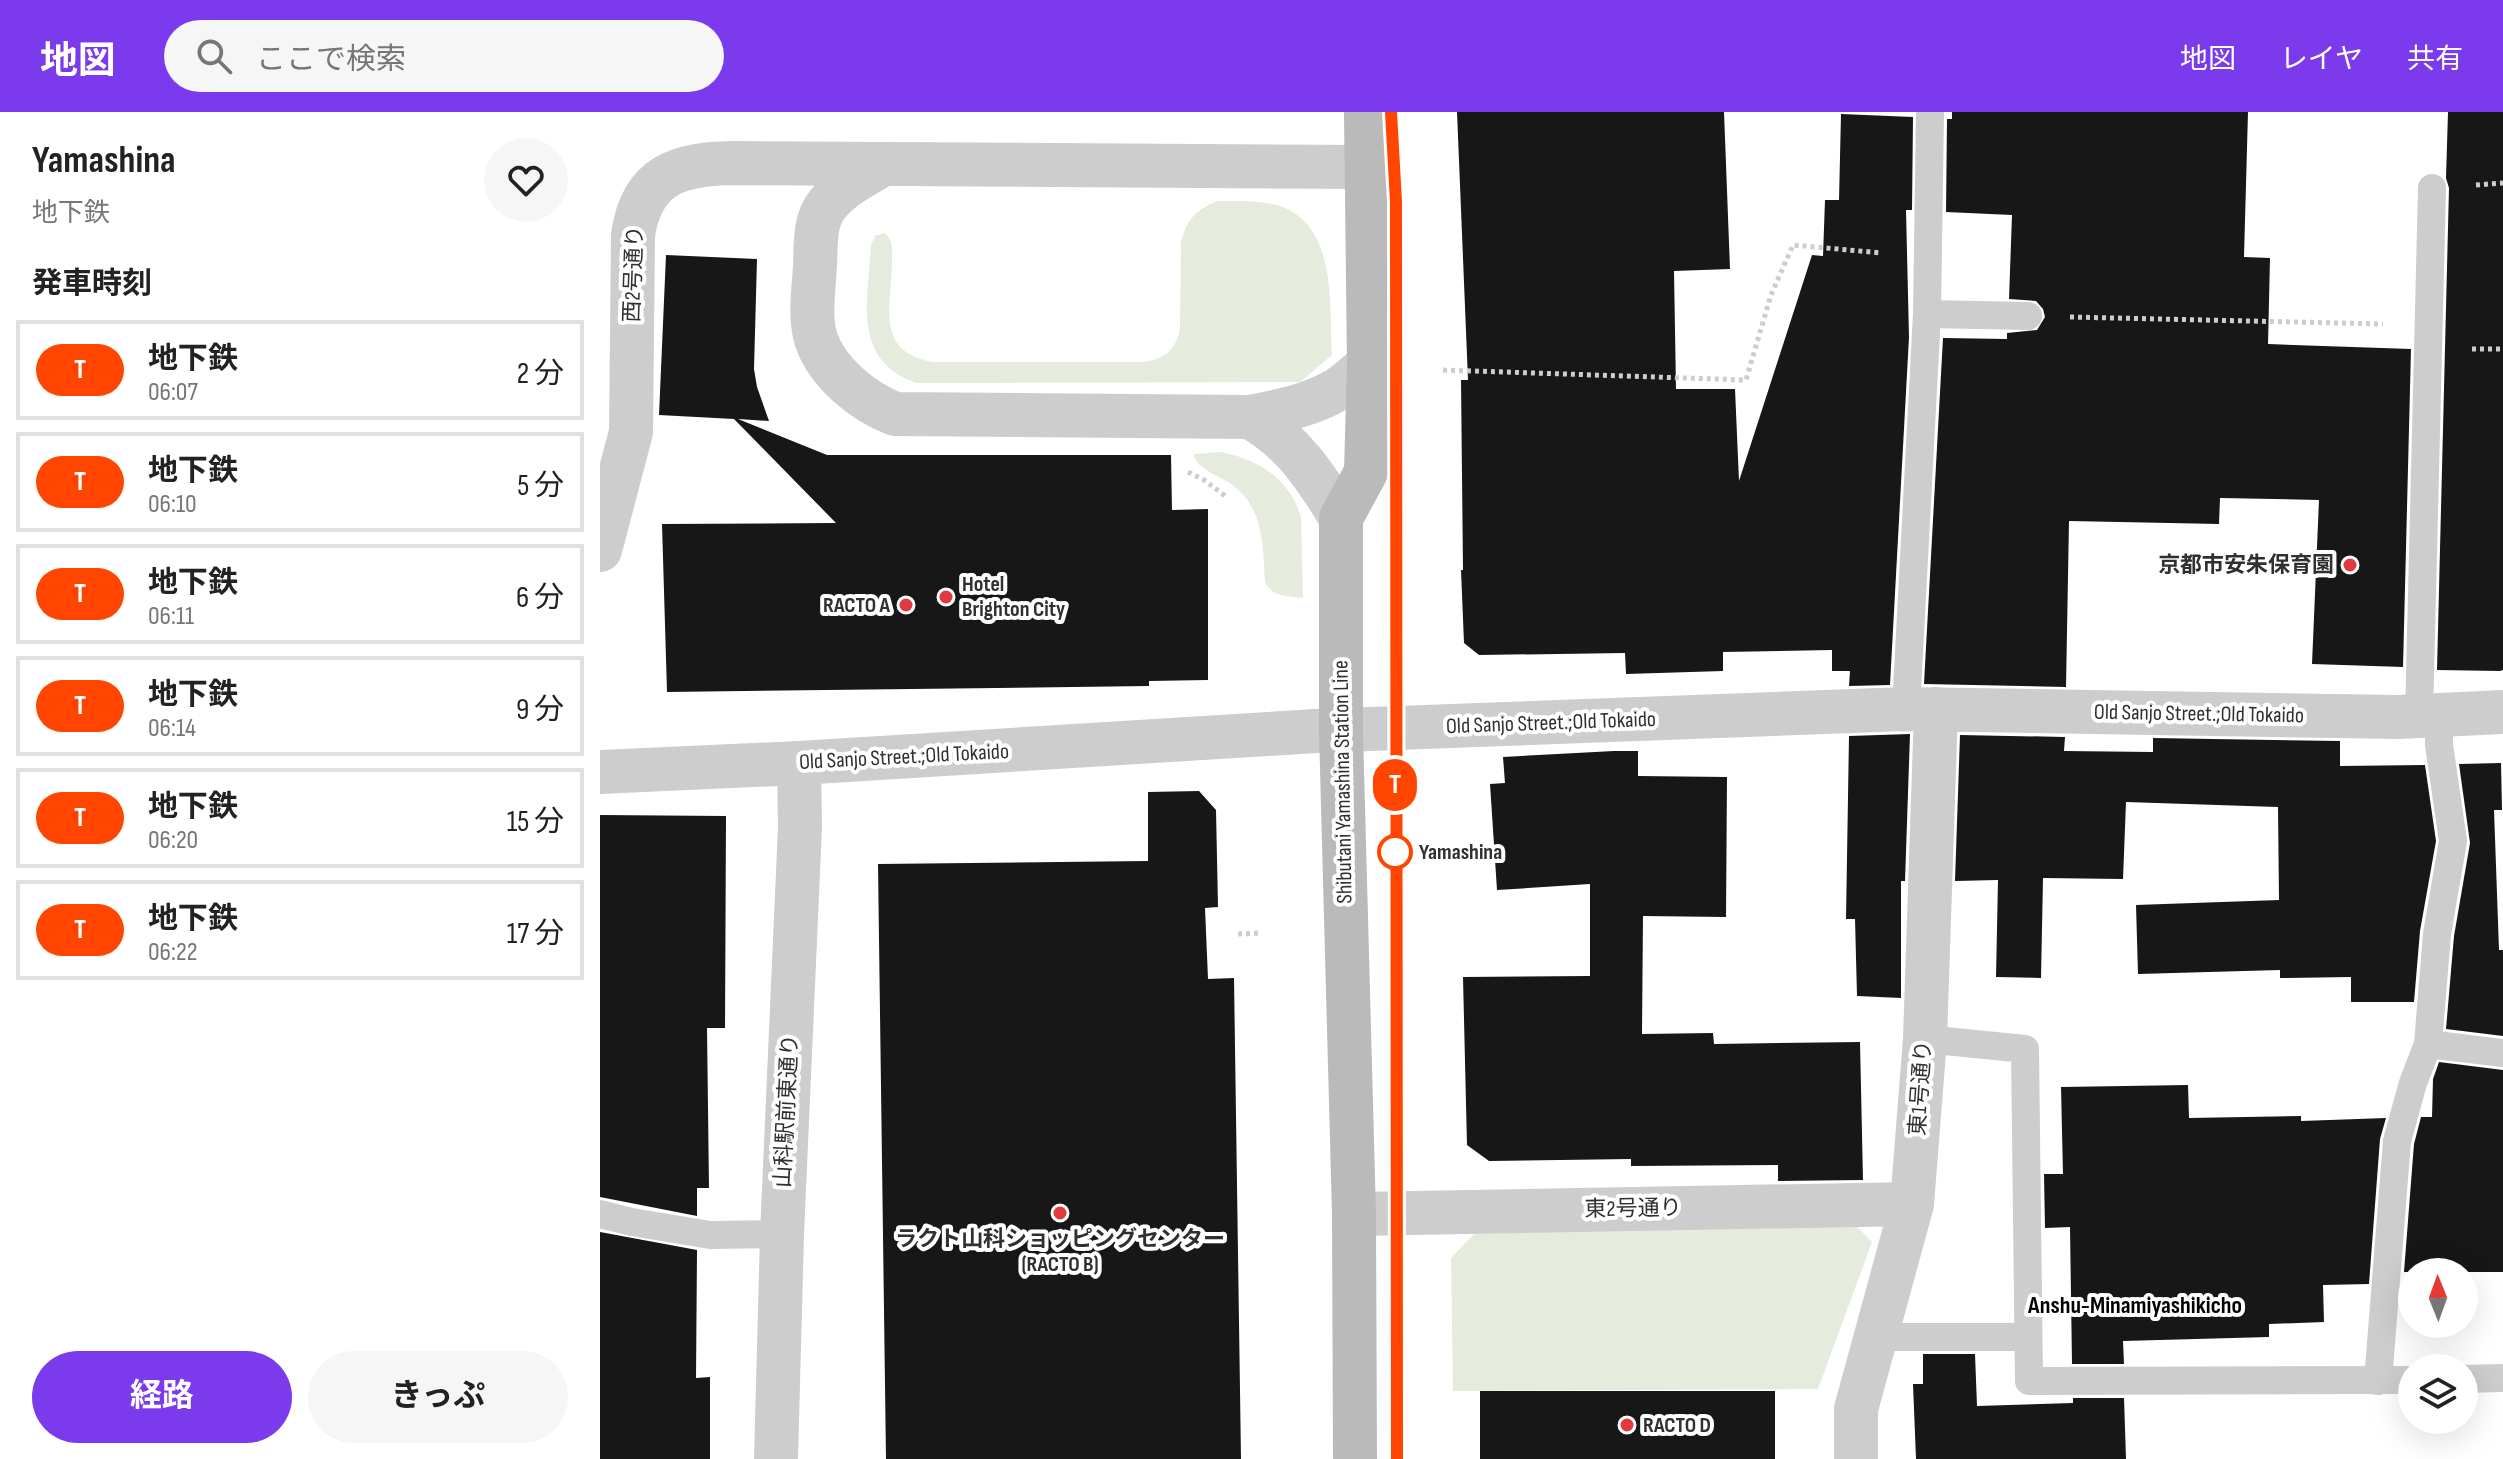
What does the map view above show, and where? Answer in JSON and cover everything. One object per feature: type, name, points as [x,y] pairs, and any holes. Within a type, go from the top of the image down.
[{"type":"main road","name":"Shibutani Yamashina Station Line","points":[[1355,1459],[1354,1214],[1341,732],[1341,518],[1366,472],[1369,364],[1364,167],[1366,112]]},
{"type":"street","name":"西2号通り","points":[[600,550],[631,432],[633,235],[636,214],[644,199],[675,170],[694,165],[733,163],[1364,167]]},
{"type":"street","points":[[882,165],[858,178],[825,207],[816,236],[813,318],[815,337],[823,355],[857,392],[877,407],[895,414],[1250,417],[1317,399],[1338,389],[1369,364]]},
{"type":"street","points":[[1250,417],[1274,430],[1300,456],[1341,518]]},
{"type":"street","name":"Old Sanjo Street.;Old Tokaido","points":[[600,772],[1341,732],[1921,709],[2429,716],[2503,712]]},
{"type":"street","name":"東1号通り","points":[[1856,1459],[1856,1409],[1912,1204],[1925,1039],[1921,709]]},
{"type":"street","name":"山科駅前東通り","points":[[776,1459],[782,1234],[800,827],[799,763]]},
{"type":"street","name":"東2号通り","points":[[1354,1214],[1912,1204]]},
{"type":"lane","points":[[1921,709],[1930,112]]},
{"type":"lane","points":[[2378,1381],[2397,1141],[2413,1083],[2428,1044],[2437,934],[2453,841],[2439,745],[2429,716],[2428,325],[2432,188]]},
{"type":"lane","points":[[1927,314],[2028,316]]},
{"type":"lane","points":[[1925,1039],[2025,1049],[2029,1381],[2398,1380]]},
{"type":"lane","points":[[2428,1044],[2503,1053]]},
{"type":"lane","points":[[600,1214],[710,1235],[782,1234]]},
{"type":"lane","points":[[1877,1337],[2028,1337]]},
{"type":"lane","points":[[2478,1379],[2503,1378]]},
{"type":"path","points":[[1443,370],[1746,380],[1771,295],[1793,245],[1926,257]]},
{"type":"path","points":[[2028,316],[2428,325]]},
{"type":"path","points":[[1183,470],[1204,480],[1228,498]]},
{"type":"path","points":[[1238,934],[1262,933]]},
{"type":"shaded area","points":[[1218,201],[1280,206],[1299,216],[1312,231],[1321,249],[1330,292],[1332,355],[1300,382],[916,383],[895,373],[872,344],[867,307],[871,245],[875,236],[885,233],[892,251],[890,325],[894,338],[914,356],[932,362],[1142,362],[1157,359],[1172,348],[1180,328],[1181,243],[1186,228],[1193,216]]},
{"type":"shaded area","points":[[1221,452],[1248,460],[1271,473],[1296,503],[1301,517],[1303,598],[1281,595],[1268,587],[1260,528],[1250,504],[1231,484],[1199,464],[1193,454]]},
{"type":"shaded area","points":[[1853,1223],[1872,1242],[1818,1389],[1453,1391],[1451,1258],[1474,1234]]},
{"type":"building","points":[[1457,112],[1724,112],[1730,269],[1674,271],[1676,389],[1735,389],[1739,481],[1812,255],[1823,256],[1825,200],[1839,200],[1841,114],[1913,117],[1912,210],[1906,210],[1909,337],[1890,685],[1849,686],[1850,671],[1832,671],[1832,650],[1723,652],[1723,671],[1626,674],[1625,653],[1479,655],[1464,643],[1461,380],[1468,380]]},
{"type":"building","points":[[1952,112],[2248,112],[2244,257],[2270,258],[2268,344],[2411,349],[2403,667],[2312,664],[2319,500],[2220,498],[2219,524],[2069,521],[2066,687],[1924,684],[1943,338],[2007,339],[2007,333],[2037,330],[2045,317],[2036,301],[2009,299],[2012,215],[1946,212],[1947,119],[1952,119]]},
{"type":"building","points":[[2448,112],[2503,112],[2503,670],[2500,671],[2437,670],[2449,188],[2446,178]]},
{"type":"building","name":"RACTO A","points":[[666,255],[757,259],[754,369],[769,421],[738,419],[827,455],[1171,455],[1172,510],[1208,509],[1208,680],[1149,681],[1149,686],[667,692],[662,524],[836,523],[734,419],[659,415]]},
{"type":"building","points":[[1910,734],[1905,881],[1901,881],[1901,998],[1857,996],[1855,919],[1846,919],[1849,736]]},
{"type":"building","points":[[1960,735],[2065,737],[2064,751],[2153,752],[2153,738],[2340,741],[2340,766],[2425,765],[2436,841],[2420,931],[2414,1002],[2351,1002],[2351,977],[2280,978],[2280,970],[2138,974],[2136,905],[2279,900],[2278,807],[2126,802],[2123,879],[2043,878],[2041,978],[1996,977],[1998,880],[1955,881]]},
{"type":"building","points":[[1638,751],[1638,776],[1727,777],[1726,917],[1643,916],[1642,1034],[1713,1033],[1714,1044],[1860,1042],[1863,1180],[1778,1181],[1778,1165],[1631,1166],[1631,1159],[1489,1161],[1467,1145],[1463,977],[1590,976],[1590,884],[1497,890],[1490,784],[1505,783],[1503,757]]},
{"type":"building","points":[[2501,763],[2502,810],[2494,810],[2499,950],[2503,950],[2503,1036],[2446,1029],[2454,936],[2470,843],[2459,764]]},
{"type":"building","name":"ラクト山科ショッピングセンター (RACTO B)","points":[[1199,791],[1216,810],[1218,907],[1205,908],[1208,979],[1234,978],[1241,1459],[886,1459],[878,864],[1148,861],[1148,792]]},
{"type":"building","points":[[600,815],[726,816],[725,1028],[707,1028],[709,1188],[697,1188],[697,1216],[600,1197]]},
{"type":"building","points":[[2439,1062],[2503,1070],[2503,1272],[2478,1272],[2478,1258],[2405,1258],[2414,1144],[2421,1117],[2432,1117],[2433,1079]]},
{"type":"building","points":[[2188,1085],[2189,1118],[2301,1116],[2301,1121],[2386,1118],[2380,1139],[2369,1284],[2323,1285],[2324,1322],[2269,1324],[2269,1337],[2123,1341],[2124,1364],[2072,1364],[2070,1227],[2045,1228],[2044,1174],[2063,1174],[2061,1087]]},
{"type":"building","points":[[600,1232],[697,1250],[696,1378],[710,1377],[710,1459],[600,1459]]},
{"type":"building","points":[[1923,1354],[1975,1354],[1977,1406],[2073,1403],[2073,1398],[2124,1398],[2126,1459],[1916,1459],[1913,1384],[1923,1384]]},
{"type":"building","name":"RACTO D","points":[[1480,1391],[1775,1391],[1775,1459],[1480,1459]]},
{"type":"metro line","name":"T","points":[[1391,112],[1396,202],[1397,1459]]},
{"type":"place","name":"京都市安朱保育園","points":[[2350,565]]},
{"type":"place","name":"Hotel Brighton City","points":[[946,597]]},
{"type":"place","name":"RACTO A","points":[[906,605]]},
{"type":"place","name":"Yamashina","points":[[1395,852]]},
{"type":"place","name":"ラクト山科ショッピングセンター (RACTO B)","points":[[1060,1213]]},
{"type":"place","name":"RACTO D","points":[[1627,1425]]},
{"type":"district","name":"Anshu-Minamiyashikicho","points":[[2135,1305]]}]
